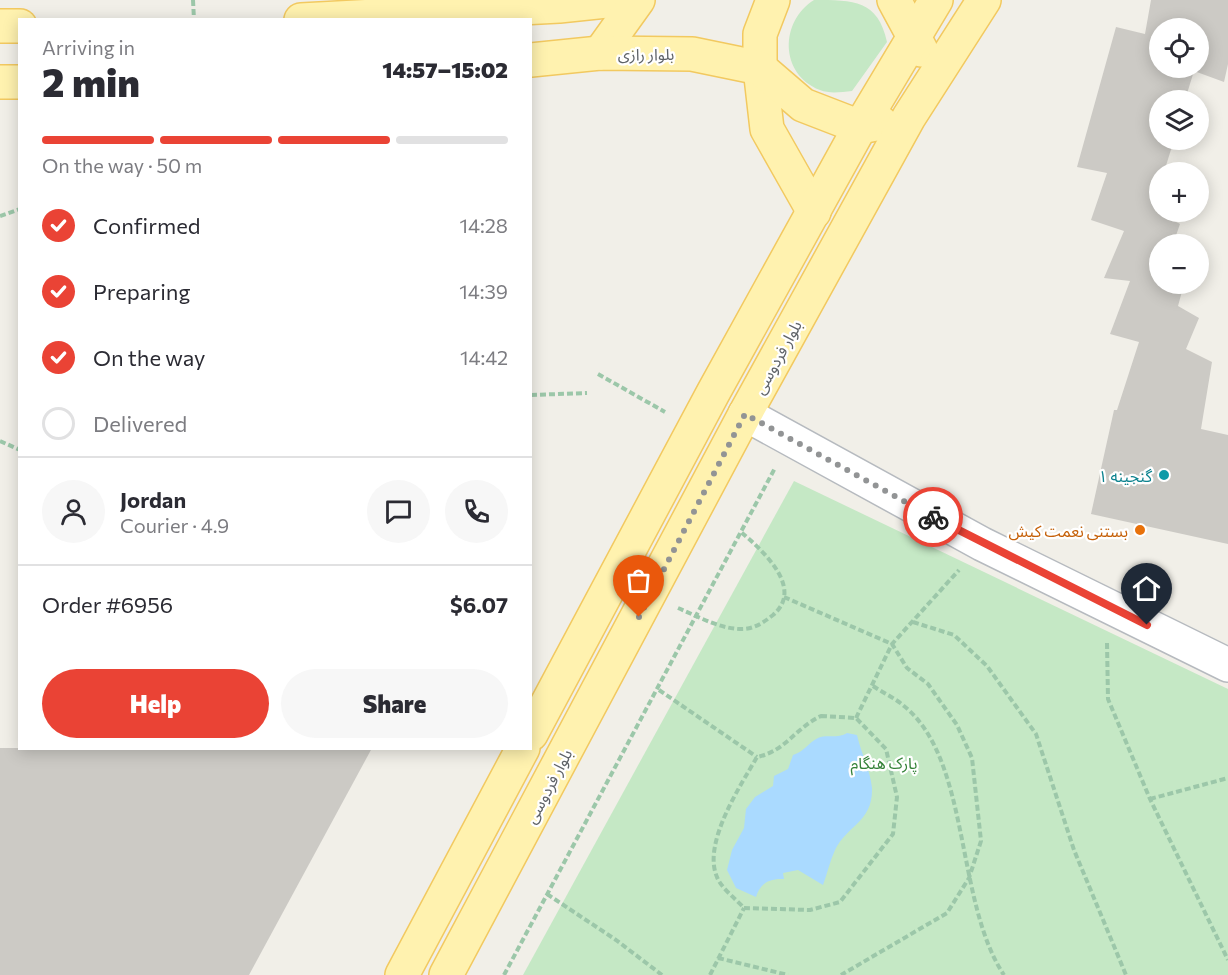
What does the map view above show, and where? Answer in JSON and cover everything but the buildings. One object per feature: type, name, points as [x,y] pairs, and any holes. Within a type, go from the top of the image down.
[{"type":"main road","points":[[338,18],[559,6],[616,0]]},
{"type":"main road","points":[[600,53],[638,0]]},
{"type":"main road","points":[[773,0],[760,34],[760,68],[767,129],[814,212]]},
{"type":"main road","points":[[894,0],[934,76]]},
{"type":"main road","points":[[532,732],[713,393],[860,127],[936,0]]},
{"type":"main road","name":"بلوار فردوسی","points":[[446,975],[745,414],[909,117],[984,0]]},
{"type":"main road","points":[[0,26],[18,26]]},
{"type":"main road","name":"بلوار رازی","points":[[532,60],[600,53],[693,54],[760,68]]},
{"type":"main road","points":[[760,68],[802,105],[860,127],[909,117]]},
{"type":"main road","points":[[0,82],[18,82]]},
{"type":"main road","points":[[713,393],[745,414]]},
{"type":"main road","points":[[402,975],[522,750]]},
{"type":"street","points":[[745,414],[982,544],[1228,665]]},
{"type":"path","points":[[193,0],[194,18]]},
{"type":"path","points":[[0,216],[18,210]]},
{"type":"path","points":[[532,395],[587,393]]},
{"type":"path","points":[[504,975],[659,690],[791,439]]},
{"type":"path","points":[[0,441],[18,449]]},
{"type":"path","points":[[650,596],[717,625],[744,629],[761,624],[777,611],[784,597],[783,584],[776,567],[741,532]]},
{"type":"path","points":[[856,718],[892,644],[982,544]]},
{"type":"path","points":[[784,597],[892,644],[907,668],[928,684],[957,725],[972,758],[981,841],[969,878],[947,913],[841,975]]},
{"type":"path","points":[[1106,606],[1108,699],[1150,799],[1228,960]]},
{"type":"path","points":[[913,622],[954,635],[987,666],[1036,734],[1074,850],[1126,975]]},
{"type":"path","points":[[873,686],[905,707],[924,729],[940,757],[969,878],[991,956],[1004,975]]},
{"type":"path","points":[[659,690],[757,757],[774,754],[804,724],[821,716],[856,718],[886,749],[897,797],[893,834],[840,902],[810,910],[744,908],[717,877],[714,858],[721,822],[757,757]]},
{"type":"path","points":[[1150,799],[1228,778]]},
{"type":"path","points":[[547,894],[616,940],[662,975]]},
{"type":"path","points":[[710,975],[744,908]]},
{"type":"path","points":[[718,958],[788,975]]},
{"type":"green space","points":[[814,0],[852,2],[862,5],[870,10],[883,28],[887,42],[852,91],[820,90],[797,72],[791,60],[790,33],[803,9]]},
{"type":"green space","name":"پارک هنگام","points":[[794,481],[1228,689],[1228,975],[523,975]]},
{"type":"water","points":[[847,733],[857,735],[871,781],[871,799],[864,816],[835,850],[823,885],[798,870],[783,873],[784,879],[766,882],[756,897],[736,888],[727,870],[732,850],[744,828],[746,809],[755,797],[773,786],[774,776],[788,769],[793,755],[818,738]]},
{"type":"way so far","points":[[639,617],[745,414],[933,517]]},
{"type":"place","name":"گنجینه ۱","points":[[1164,475]]},
{"type":"place","name":"بستنی نعمت کیش","points":[[1140,530]]},
{"type":"route","points":[[933,517],[982,544],[1147,625]]}]
